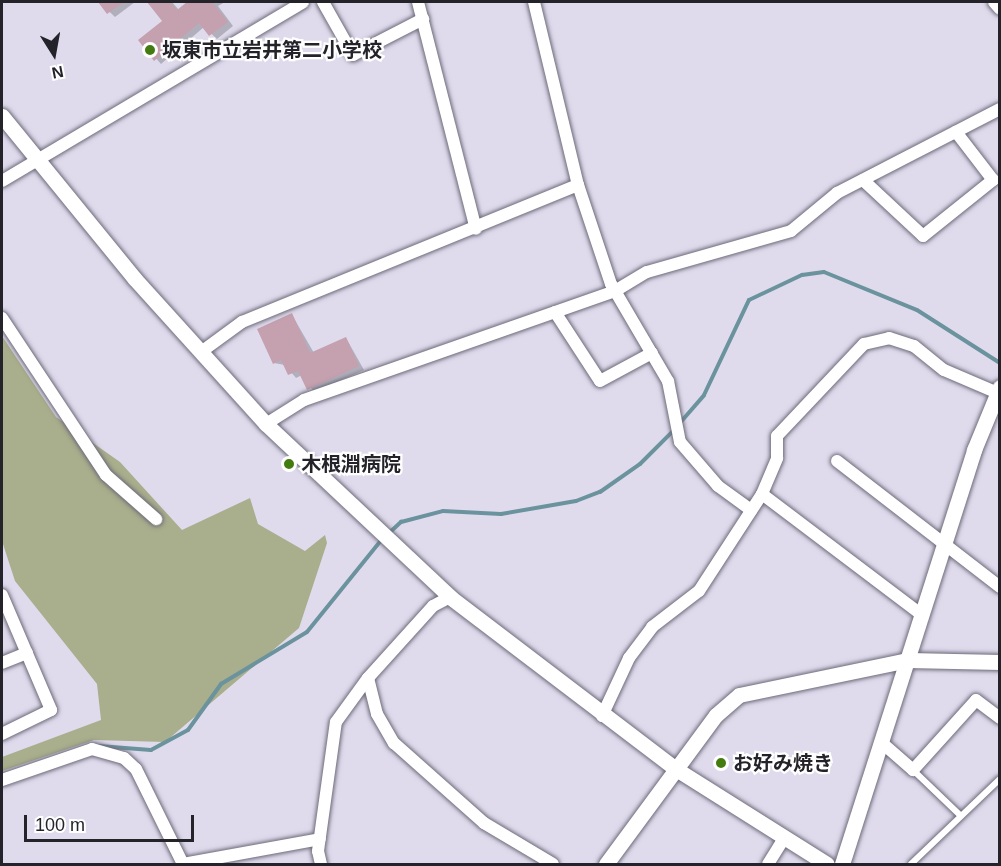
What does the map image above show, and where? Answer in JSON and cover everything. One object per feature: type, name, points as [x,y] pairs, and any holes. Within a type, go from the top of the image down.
[{"type":"street","points":[[2,181],[303,2]]},
{"type":"street","points":[[323,2],[352,55],[423,19]]},
{"type":"street","points":[[418,2],[476,229]]},
{"type":"street","points":[[534,2],[578,185],[615,291],[668,381],[680,442],[717,486],[751,510]]},
{"type":"street","points":[[994,2],[999,9]]},
{"type":"street","points":[[266,423],[304,400],[615,291],[648,272],[791,231],[863,180],[999,109]]},
{"type":"street","points":[[2,116],[201,352],[266,423],[450,597],[602,716],[676,769],[827,864]]},
{"type":"street","points":[[863,180],[924,236],[993,180],[956,132]]},
{"type":"street","points":[[201,352],[242,322],[476,229],[578,185]]},
{"type":"street","points":[[555,312],[600,381],[652,353]]},
{"type":"street","points":[[2,318],[106,475],[156,519]]},
{"type":"street","points":[[602,716],[635,650],[672,608],[699,591],[762,494],[777,458],[777,436],[864,344],[889,338],[914,346],[944,370],[998,391],[945,544],[842,864]]},
{"type":"street","points":[[837,461],[995,584],[999,570]]},
{"type":"street","points":[[762,494],[922,615]]},
{"type":"street","points":[[2,595],[51,710],[2,734]]},
{"type":"street","points":[[321,864],[320,839],[336,722],[368,678],[433,606],[450,597]]},
{"type":"street","points":[[2,663],[27,653]]},
{"type":"street","points":[[606,864],[726,703],[739,695],[908,660],[999,662]]},
{"type":"street","points":[[368,678],[377,714],[394,743],[484,823],[553,864]]},
{"type":"street","points":[[881,742],[913,770],[976,700],[999,718]]},
{"type":"street","points":[[2,780],[92,749],[124,758],[135,769],[183,864],[320,839]]},
{"type":"street","points":[[768,864],[785,837]]},
{"type":"lane","points":[[913,770],[960,815]]},
{"type":"lane","points":[[911,864],[999,779]]},
{"type":"green space","points":[[2,336],[56,417],[120,462],[182,530],[250,498],[258,524],[305,551],[325,535],[327,543],[299,628],[165,742],[94,740],[2,771],[2,757],[101,720],[97,684],[15,581],[2,541]]},
{"type":"building","points":[[98,2],[124,2],[107,14]]},
{"type":"building","points":[[147,2],[170,2],[177,10],[187,2],[212,2],[228,22],[209,36],[199,23],[154,61],[138,40],[162,21]]},
{"type":"building","points":[[292,313],[310,353],[346,337],[359,366],[307,390],[298,371],[288,375],[281,360],[273,364],[257,329]]},
{"type":"waterway","points":[[679,424],[704,395],[749,300],[802,275],[824,272],[917,310],[1000,363]]},
{"type":"waterway","points":[[388,534],[401,522],[443,511],[501,514],[576,501],[600,492],[640,464],[675,429]]},
{"type":"waterway","points":[[99,746],[151,750],[188,730],[221,684],[307,632],[382,539]]},
{"type":"place","name":"坂東市立岩井第二小学校","points":[[150,50]]},
{"type":"place","name":"木根淵病院","points":[[289,464]]},
{"type":"place","name":"お好み焼き","points":[[721,763]]}]
